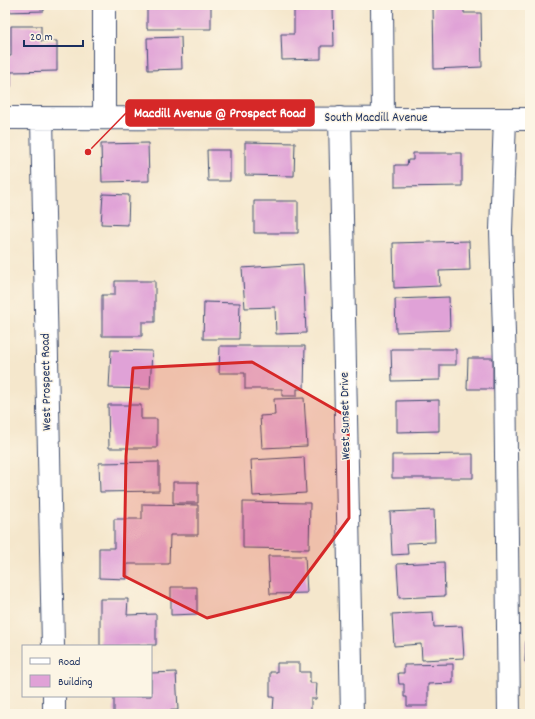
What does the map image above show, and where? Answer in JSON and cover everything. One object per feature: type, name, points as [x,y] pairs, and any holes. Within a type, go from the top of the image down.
[{"type":"street","points":[[104,5],[104,118]]},
{"type":"street","points":[[382,5],[383,118]]},
{"type":"street","name":"South Macdill Avenue","points":[[5,118],[530,119]]},
{"type":"street","name":"West Prospect Road","points":[[42,118],[53,645]]},
{"type":"street","name":"West Sunset Drive","points":[[340,118],[352,714]]},
{"type":"street","points":[[505,119],[501,230],[505,367],[509,714]]},
{"type":"street","points":[[54,697],[54,714]]},
{"type":"highlighted area","points":[[252,362],[348,417],[349,518],[290,597],[207,618],[124,576],[126,456],[133,368]]},
{"type":"building","points":[[5,5],[44,5],[44,11],[5,12]]},
{"type":"building","points":[[147,5],[211,5],[211,29],[147,29]]},
{"type":"building","points":[[433,5],[464,5],[464,13],[481,13],[482,67],[434,69]]},
{"type":"building","points":[[333,7],[334,46],[321,46],[321,59],[282,60],[281,34],[294,34],[294,8]]},
{"type":"building","points":[[11,26],[41,26],[41,41],[57,41],[57,71],[11,72],[11,87],[5,87],[5,56],[11,56]]},
{"type":"building","points":[[181,37],[182,69],[148,70],[147,38]]},
{"type":"building","points":[[245,142],[295,143],[294,176],[245,175]]},
{"type":"building","points":[[148,143],[149,181],[102,182],[101,144]]},
{"type":"building","points":[[207,150],[230,150],[230,181],[208,181]]},
{"type":"building","points":[[413,153],[462,153],[462,186],[395,187],[395,165],[407,165],[408,160],[413,160]]},
{"type":"building","points":[[103,194],[129,195],[128,225],[101,224]]},
{"type":"building","points":[[254,201],[298,201],[298,233],[254,233]]},
{"type":"building","points":[[469,241],[470,270],[439,271],[440,286],[394,288],[393,243]]},
{"type":"building","points":[[303,264],[306,333],[276,334],[275,307],[245,308],[242,268]]},
{"type":"building","points":[[115,281],[155,281],[155,322],[142,322],[142,336],[102,336],[102,295],[115,295]]},
{"type":"building","points":[[449,297],[450,330],[396,332],[395,299]]},
{"type":"building","points":[[204,302],[240,303],[239,339],[203,339]]},
{"type":"building","points":[[220,346],[305,346],[304,389],[297,389],[297,396],[282,396],[282,389],[245,389],[245,373],[219,373]]},
{"type":"building","points":[[391,349],[456,349],[456,365],[440,365],[440,380],[392,381]]},
{"type":"building","points":[[111,350],[152,351],[150,389],[109,388]]},
{"type":"building","points":[[468,358],[493,358],[493,389],[467,389]]},
{"type":"building","points":[[304,398],[307,446],[262,448],[260,416],[275,415],[274,399]]},
{"type":"building","points":[[439,400],[439,431],[397,432],[397,401]]},
{"type":"building","points":[[108,405],[141,405],[141,419],[157,419],[157,448],[109,448]]},
{"type":"building","points":[[473,454],[473,478],[392,478],[392,455]]},
{"type":"building","points":[[304,457],[306,493],[253,496],[251,460]]},
{"type":"building","points":[[159,462],[159,491],[100,492],[99,463]]},
{"type":"building","points":[[173,482],[198,482],[198,503],[173,503]]},
{"type":"building","points":[[243,502],[310,503],[309,549],[243,548]]},
{"type":"building","points":[[142,504],[198,505],[198,535],[170,535],[169,564],[127,564],[127,579],[99,578],[99,548],[114,548],[114,519],[142,519]]},
{"type":"building","points":[[434,510],[435,542],[407,543],[408,554],[392,555],[390,512]]},
{"type":"building","points":[[268,556],[305,556],[307,593],[270,594]]},
{"type":"building","points":[[444,562],[445,596],[399,598],[397,564]]},
{"type":"building","points":[[171,587],[197,587],[197,614],[171,615]]},
{"type":"building","points":[[100,599],[128,599],[127,615],[156,614],[156,645],[100,645]]},
{"type":"building","points":[[433,612],[434,627],[462,626],[464,658],[422,660],[421,644],[394,646],[392,614]]},
{"type":"building","points":[[526,641],[530,641],[530,662],[525,662]]},
{"type":"building","points":[[277,663],[300,663],[300,672],[310,672],[310,683],[317,683],[316,699],[311,699],[311,714],[279,714],[280,712],[273,711],[274,697],[270,697],[270,672],[277,672]]},
{"type":"building","points":[[453,664],[453,683],[428,684],[428,706],[407,706],[407,697],[404,697],[404,684],[399,684],[398,673],[404,673],[404,665]]},
{"type":"building","points":[[176,672],[178,710],[114,713],[114,697],[152,697],[152,673]]},
{"type":"place","name":"Macdill Avenue @ Prospect Road","points":[[88,152]]}]
